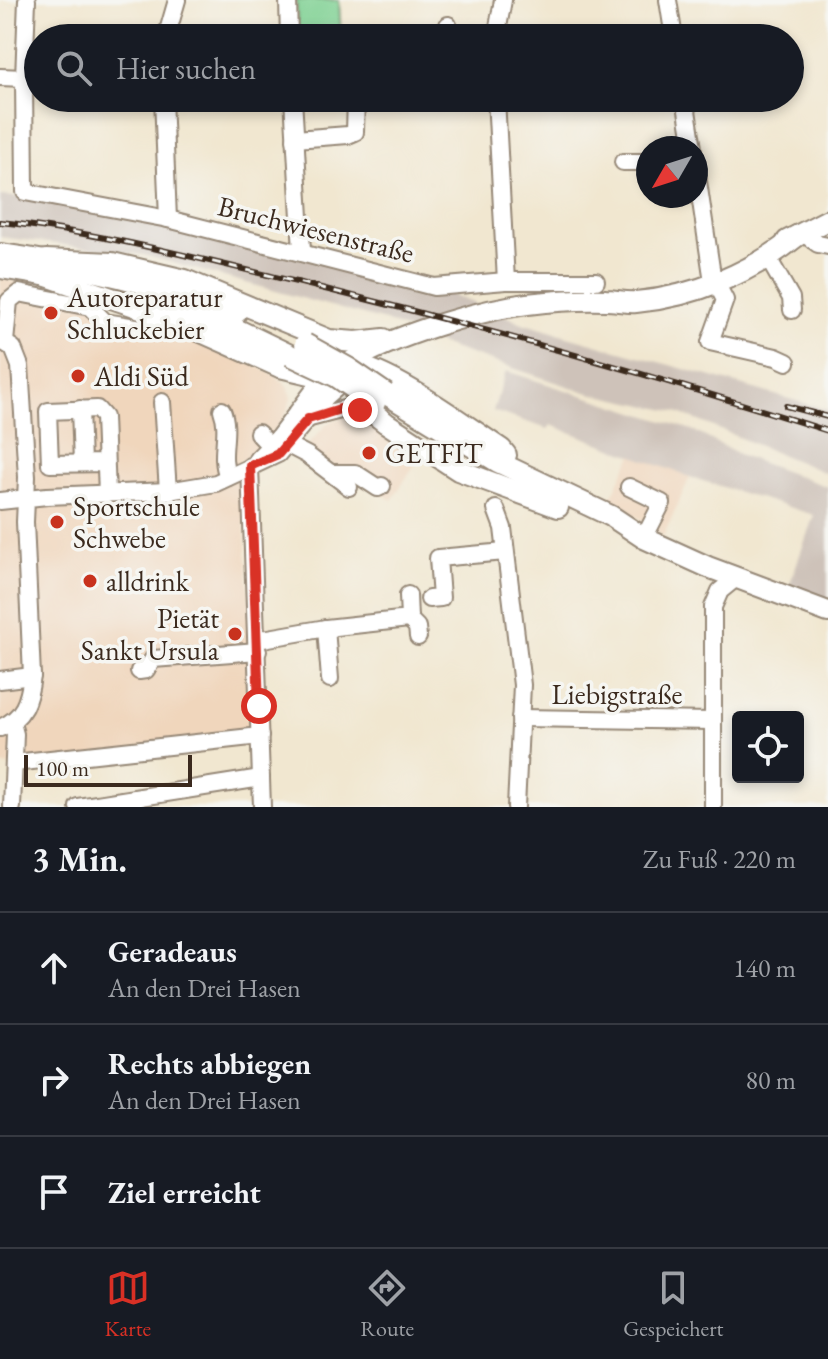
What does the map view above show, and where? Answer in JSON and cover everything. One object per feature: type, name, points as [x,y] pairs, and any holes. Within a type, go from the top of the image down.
[{"type":"main road","points":[[348,371],[396,340],[478,315],[526,304],[657,299],[713,278],[828,220]]},
{"type":"main road","points":[[713,278],[739,274],[800,235]]},
{"type":"main road","points":[[0,254],[44,267],[204,301],[259,322],[291,355],[348,368],[558,507]]},
{"type":"main road","points":[[0,268],[112,263],[185,280],[329,340],[345,352],[352,390],[364,406],[458,470],[558,507],[605,529],[642,537]]},
{"type":"main road","points":[[44,267],[170,318],[348,371],[521,474],[611,516],[728,585],[828,612]]},
{"type":"main road","points":[[329,340],[373,341],[419,333]]},
{"type":"main road","points":[[348,371],[395,349],[419,333]]},
{"type":"main road","points":[[387,394],[395,349]]},
{"type":"street","points":[[26,24],[27,0]]},
{"type":"street","points":[[170,24],[177,0]]},
{"type":"street","points":[[288,0],[289,24]]},
{"type":"street","points":[[499,24],[503,0]]},
{"type":"street","points":[[668,0],[672,24]]},
{"type":"street","points":[[0,77],[24,78]]},
{"type":"street","name":"Bruchwiesenstraße","points":[[24,112],[25,192],[168,219],[434,287],[506,281],[596,281]]},
{"type":"street","points":[[164,112],[168,219]]},
{"type":"street","points":[[294,112],[302,251]]},
{"type":"street","points":[[295,139],[355,132],[356,112]]},
{"type":"street","points":[[497,112],[506,281]]},
{"type":"street","points":[[687,112],[691,136]]},
{"type":"street","points":[[623,162],[636,162]]},
{"type":"street","points":[[702,208],[713,278],[725,300],[710,342],[787,362]]},
{"type":"street","points":[[800,235],[828,246]]},
{"type":"street","points":[[768,258],[791,298],[792,310]]},
{"type":"street","points":[[12,807],[15,734],[6,726],[24,710],[32,676],[27,477],[20,366],[13,348],[3,341],[9,301],[19,293],[80,304],[90,307],[105,322],[154,330]]},
{"type":"street","points":[[291,355],[294,380],[304,413]]},
{"type":"street","points":[[0,501],[168,491],[194,488],[228,477],[278,446],[304,413],[314,390],[348,371]]},
{"type":"street","points":[[162,402],[168,491]]},
{"type":"street","points":[[304,413],[348,408],[360,410],[386,423]]},
{"type":"street","points":[[80,409],[82,463]]},
{"type":"street","points":[[105,463],[50,464],[48,411],[97,409],[104,417],[107,494]]},
{"type":"street","points":[[222,410],[227,427],[222,459],[228,477]]},
{"type":"street","points":[[258,433],[278,446],[316,457],[335,468],[351,466]]},
{"type":"street","points":[[307,455],[349,487]]},
{"type":"street","points":[[250,466],[262,807]]},
{"type":"street","points":[[332,473],[355,473],[378,488],[382,486]]},
{"type":"street","points":[[629,487],[662,503],[642,537]]},
{"type":"street","points":[[496,509],[503,528],[522,675],[516,807]]},
{"type":"street","points":[[429,599],[441,598],[438,558],[505,552]]},
{"type":"street","points":[[713,807],[713,607],[728,585]]},
{"type":"street","points":[[408,595],[409,619],[417,627],[418,637]]},
{"type":"street","points":[[139,671],[146,670],[153,659],[257,646],[326,628],[409,619]]},
{"type":"street","points":[[326,628],[330,679]]},
{"type":"street","points":[[0,680],[32,676]]},
{"type":"street","name":"Liebigstraße","points":[[520,718],[713,721]]},
{"type":"street","points":[[14,763],[260,736]]},
{"type":"street","points":[[78,807],[261,778]]},
{"type":"shaded area","points":[[25,192],[434,287],[525,324],[828,410],[828,474],[677,412],[589,393],[446,346],[385,321],[144,255],[0,237],[0,196],[16,197]]},
{"type":"shaded area","points":[[0,278],[74,296],[165,327],[268,371],[289,389],[291,398],[288,410],[279,425],[257,450],[240,462],[255,743],[23,767],[0,765]]},
{"type":"shaded area","points":[[506,371],[692,430],[740,455],[828,487],[828,602],[789,586],[814,515],[690,477],[551,425],[548,429],[493,411]]},
{"type":"shaded area","points":[[345,414],[366,420],[419,458],[392,500],[304,449],[327,424]]},
{"type":"shaded area","points":[[633,454],[690,477],[663,537],[647,522],[608,503]]},
{"type":"green space","points":[[296,0],[339,0],[340,24],[297,24]]},
{"type":"railway","points":[[0,222],[75,232],[149,247],[364,298],[564,352],[828,431]]},
{"type":"railway","points":[[786,406],[828,417]]},
{"type":"place","name":"Autoreparatur Schluckebier","points":[[51,313]]},
{"type":"place","name":"Aldi Süd","points":[[78,376]]},
{"type":"place","name":"GETFIT","points":[[369,453]]},
{"type":"place","name":"Sportschule Schwebe","points":[[57,522]]},
{"type":"place","name":"alldrink","points":[[90,581]]},
{"type":"place","name":"Pietät Sankt Ursula","points":[[235,634]]},
{"type":"route","points":[[259,706],[250,466],[278,454],[308,419],[340,409],[360,410]]}]
